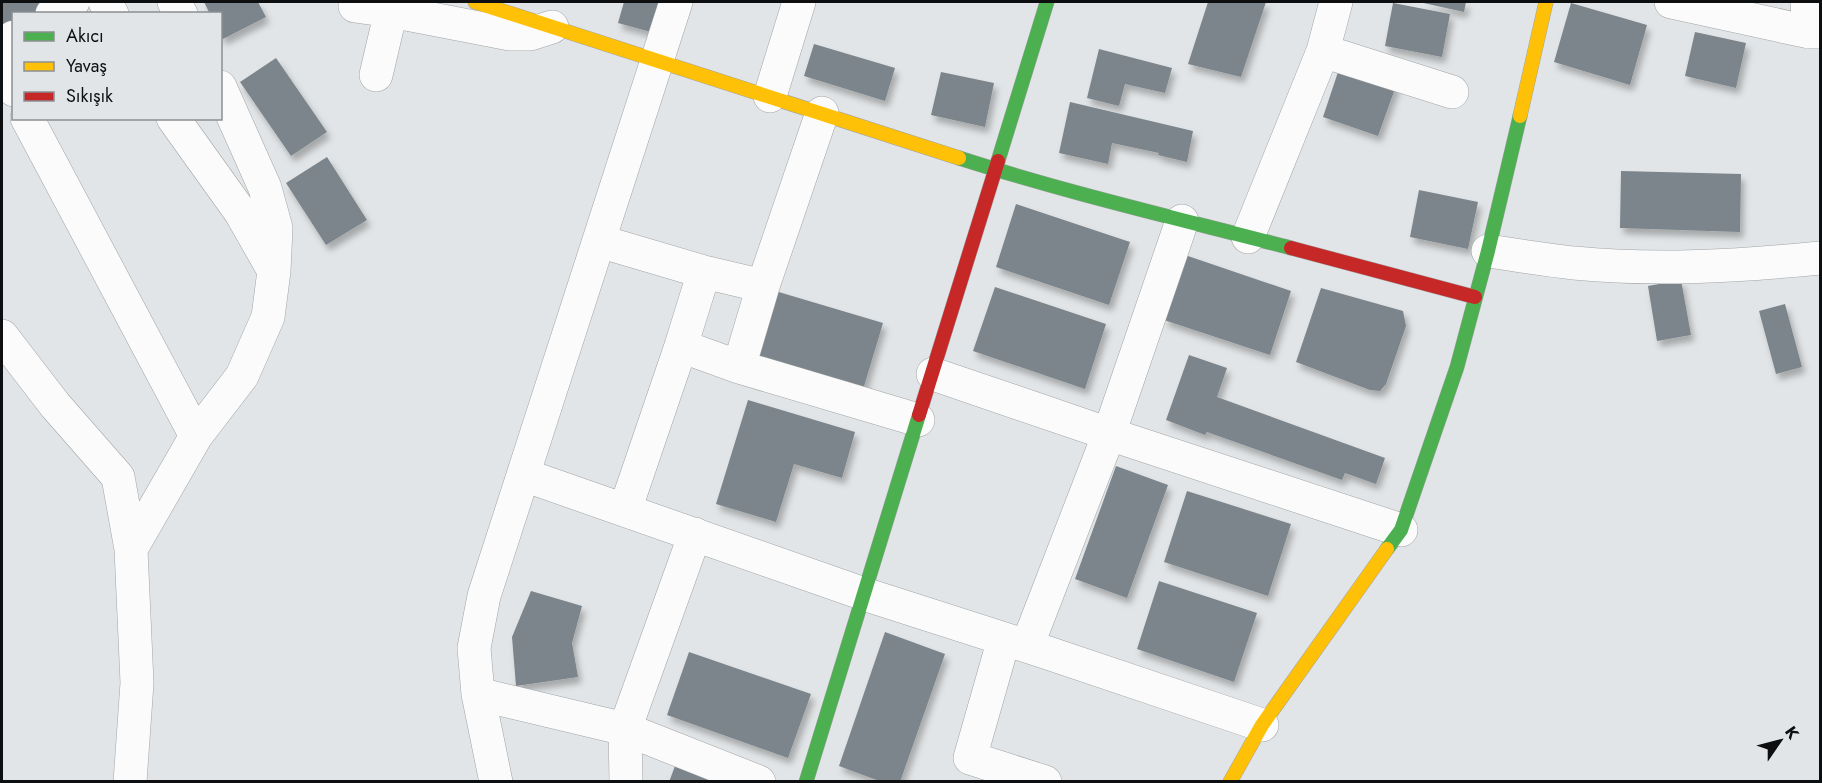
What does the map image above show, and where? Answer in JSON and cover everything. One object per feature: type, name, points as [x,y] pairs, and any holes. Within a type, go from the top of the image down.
[{"type":"street","points":[[56,12],[73,2]]},
{"type":"street","points":[[474,2],[996,170],[1475,297]]},
{"type":"street","points":[[496,782],[478,694],[474,648],[484,596],[676,2]]},
{"type":"street","points":[[770,96],[799,2]]},
{"type":"street","points":[[806,782],[1047,2]]},
{"type":"street","points":[[1248,237],[1323,51],[1336,2]]},
{"type":"street","points":[[1230,782],[1262,725],[1401,530],[1457,367],[1488,251],[1546,2]]},
{"type":"street","points":[[1671,2],[1812,22]]},
{"type":"street","points":[[355,6],[510,34],[530,34],[552,27]]},
{"type":"street","points":[[376,75],[391,11]]},
{"type":"street","points":[[1323,51],[1452,92]]},
{"type":"street","points":[[2,64],[12,86]]},
{"type":"street","points":[[131,549],[196,436],[242,376],[268,317],[274,271],[276,228],[265,188],[222,91]]},
{"type":"street","points":[[740,367],[763,286],[822,113]]},
{"type":"street","points":[[28,120],[196,436]]},
{"type":"street","points":[[174,120],[241,213],[274,271]]},
{"type":"street","points":[[1027,779],[969,758],[1015,643],[1109,434],[1182,221]]},
{"type":"street","points":[[599,242],[763,286]]},
{"type":"street","points":[[1488,251],[1575,263],[1630,266],[1699,267],[1821,258]]},
{"type":"street","points":[[624,510],[704,272]]},
{"type":"street","points":[[2,336],[55,405],[118,477],[131,549],[137,683],[130,782]]},
{"type":"street","points":[[681,346],[740,367],[918,420]]},
{"type":"street","points":[[933,374],[1401,530]]},
{"type":"street","points":[[524,475],[864,594],[1262,725]]},
{"type":"street","points":[[626,782],[625,729],[695,534]]},
{"type":"street","points":[[478,694],[625,729],[759,782]]},
{"type":"building","points":[[2,2],[51,2],[53,4],[39,12],[12,12],[12,26],[4,29]]},
{"type":"building","points":[[204,2],[258,2],[266,17],[223,39],[222,12],[209,12]]},
{"type":"building","points":[[624,2],[661,2],[651,32],[618,23]]},
{"type":"building","points":[[1208,2],[1266,2],[1241,77],[1188,64]]},
{"type":"building","points":[[1419,2],[1466,2],[1464,12]]},
{"type":"building","points":[[1393,3],[1450,14],[1442,57],[1385,46]]},
{"type":"building","points":[[1571,3],[1647,25],[1630,85],[1554,62]]},
{"type":"building","points":[[1695,32],[1746,43],[1736,88],[1685,76]]},
{"type":"building","points":[[814,44],[895,68],[885,101],[804,76]]},
{"type":"building","points":[[1099,49],[1172,68],[1165,93],[1125,84],[1119,106],[1087,98]]},
{"type":"building","points":[[276,58],[327,132],[291,156],[240,82]]},
{"type":"building","points":[[1341,63],[1397,83],[1378,136],[1323,117]]},
{"type":"building","points":[[941,72],[994,83],[985,127],[931,115]]},
{"type":"building","points":[[1070,102],[1193,131],[1187,162],[1158,155],[1159,153],[1112,143],[1108,164],[1059,153]]},
{"type":"building","points":[[327,157],[367,220],[326,245],[286,183]]},
{"type":"building","points":[[1621,171],[1741,174],[1740,232],[1620,228]]},
{"type":"building","points":[[1419,190],[1478,202],[1468,249],[1410,237]]},
{"type":"building","points":[[1016,204],[1130,242],[1109,305],[996,267]]},
{"type":"building","points":[[1185,255],[1291,291],[1270,355],[1164,320]]},
{"type":"building","points":[[1681,280],[1691,335],[1657,341],[1648,286]]},
{"type":"building","points":[[995,287],[1106,324],[1085,389],[973,351]]},
{"type":"building","points":[[1321,288],[1403,311],[1406,326],[1386,384],[1380,391],[1370,390],[1296,362]]},
{"type":"building","points":[[772,290],[883,323],[862,393],[752,361]]},
{"type":"building","points":[[1785,304],[1802,367],[1776,374],[1759,311]]},
{"type":"building","points":[[1189,355],[1227,368],[1217,397],[1385,458],[1376,484],[1345,473],[1342,480],[1207,432],[1205,435],[1166,420]]},
{"type":"building","points":[[748,400],[855,432],[842,478],[794,464],[776,522],[716,504]]},
{"type":"building","points":[[1116,466],[1168,485],[1127,598],[1075,579]]},
{"type":"building","points":[[1187,491],[1291,524],[1268,596],[1164,562]]},
{"type":"building","points":[[1159,581],[1257,613],[1234,682],[1137,649]]},
{"type":"building","points":[[531,591],[582,606],[572,643],[578,677],[516,686],[512,637]]},
{"type":"building","points":[[885,632],[945,654],[900,782],[882,782],[839,766]]},
{"type":"building","points":[[689,652],[811,694],[788,758],[667,715]]},
{"type":"building","points":[[675,766],[715,782],[669,782]]},
{"type":"traffic: fast","points":[[998,161],[1047,2]]},
{"type":"traffic: fast","points":[[1387,549],[1401,530],[1457,367],[1488,251],[1520,116]]},
{"type":"traffic: fast","points":[[959,158],[1083,194],[1291,248]]},
{"type":"traffic: fast","points":[[806,782],[919,415]]},
{"type":"traffic: slow","points":[[475,2],[959,158]]},
{"type":"traffic: slow","points":[[1520,116],[1546,2]]},
{"type":"traffic: slow","points":[[1230,782],[1262,725],[1387,549]]},
{"type":"traffic: jam","points":[[919,415],[998,161]]},
{"type":"traffic: jam","points":[[1291,248],[1475,297]]}]
